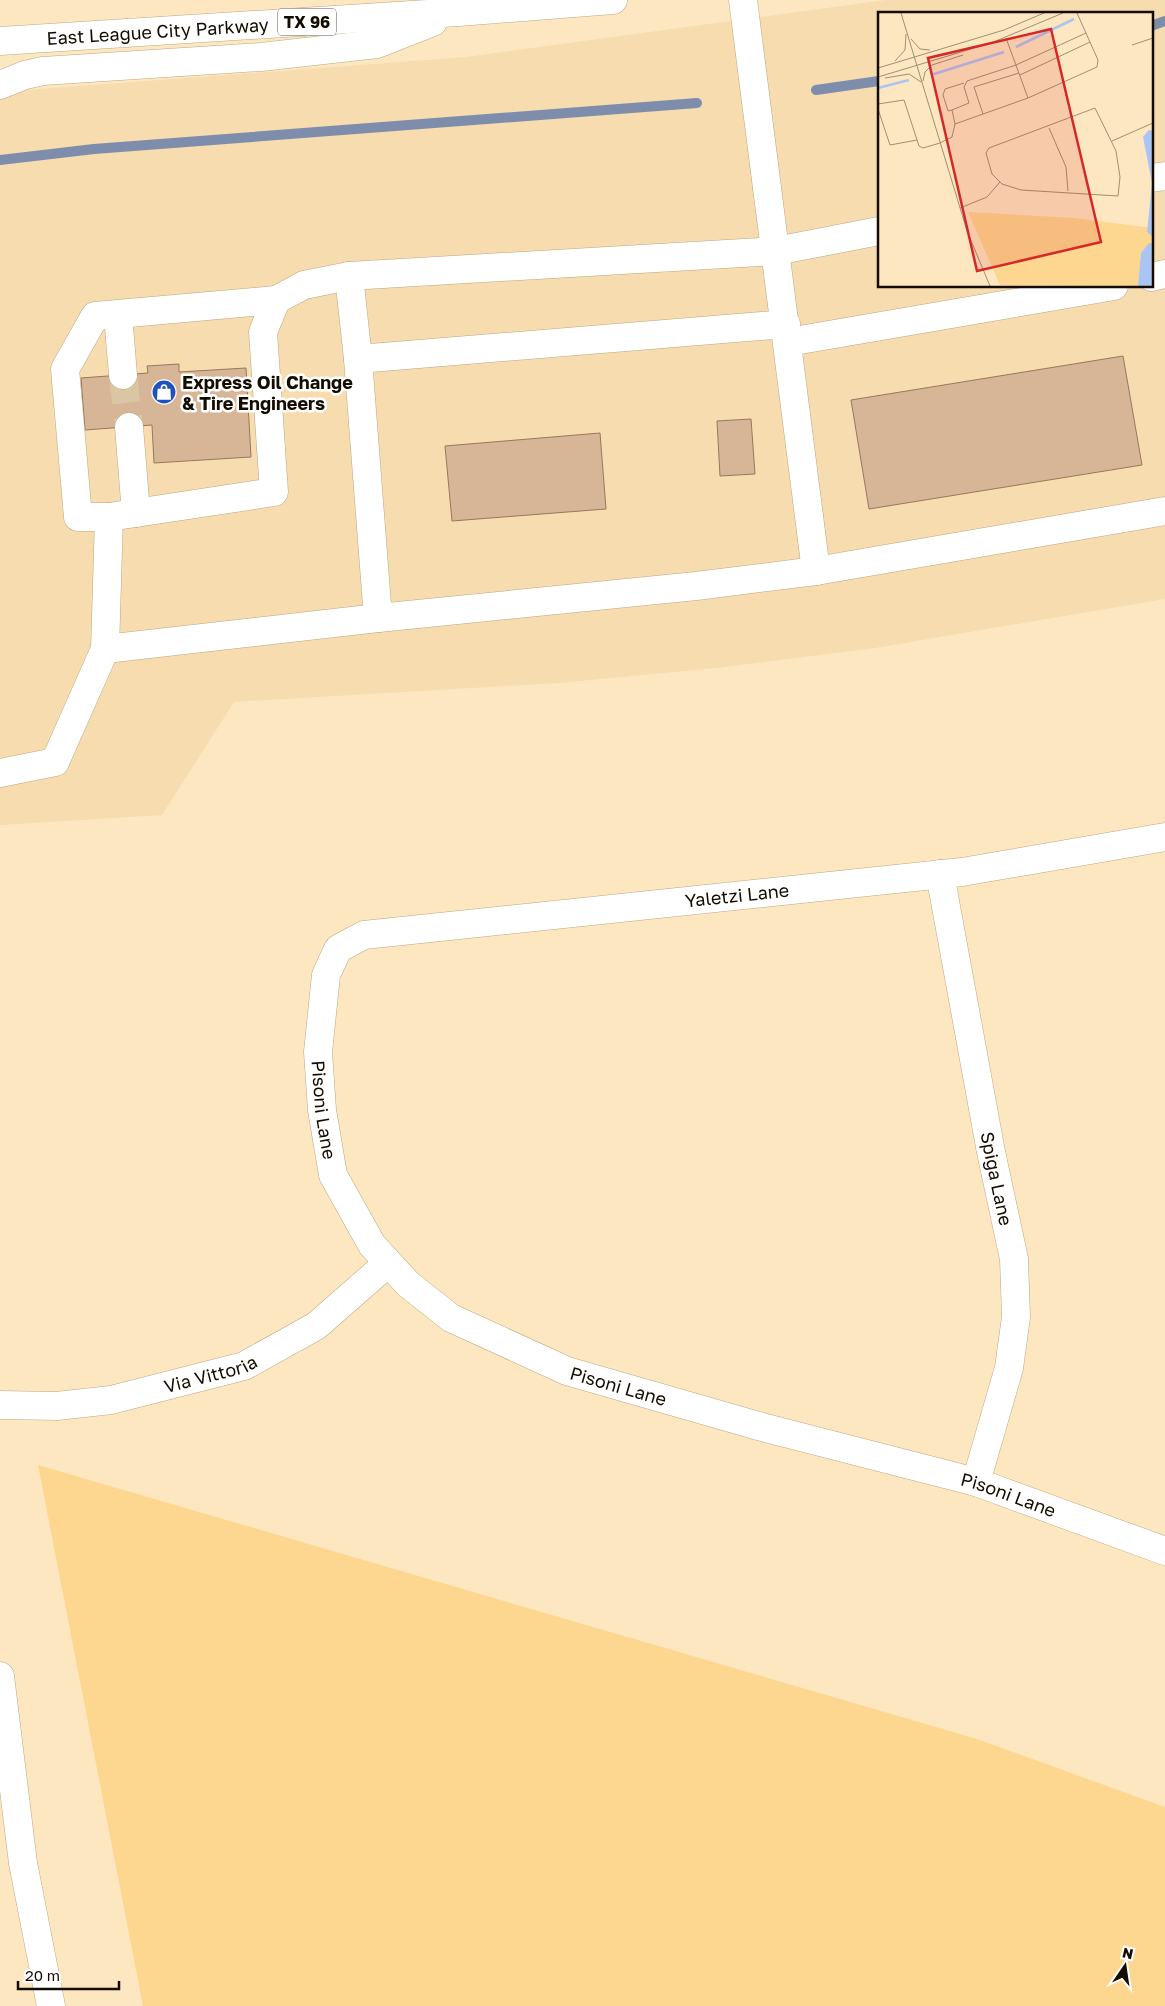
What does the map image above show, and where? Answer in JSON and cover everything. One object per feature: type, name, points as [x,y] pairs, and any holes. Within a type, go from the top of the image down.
[{"type":"street","name":"East League City Parkway","points":[[0,41],[460,12],[613,0]]},
{"type":"street","points":[[743,0],[816,571]]},
{"type":"street","points":[[0,85],[25,74],[43,71],[261,57],[377,44],[460,12]]},
{"type":"street","points":[[1152,178],[1165,176]]},
{"type":"street","points":[[276,300],[263,332],[274,492],[109,517],[78,517],[65,369],[95,316],[276,300],[304,285],[349,276],[776,251],[878,231]]},
{"type":"street","points":[[1152,277],[1165,274]]},
{"type":"street","points":[[349,276],[358,358],[378,618]]},
{"type":"street","points":[[358,358],[787,333],[1099,288]]},
{"type":"street","points":[[118,314],[123,375]]},
{"type":"street","points":[[129,427],[136,513]]},
{"type":"street","points":[[105,649],[378,618],[696,586],[816,571],[1165,511]]},
{"type":"street","points":[[0,773],[56,762],[105,649],[109,517]]},
{"type":"street","name":"Yaletzi Lane","points":[[326,975],[338,949],[364,935],[940,874],[1165,837]]},
{"type":"street","name":"Spiga Lane","points":[[940,874],[991,1152],[1014,1259],[1016,1317],[1009,1368],[976,1482]]},
{"type":"street","name":"Pisoni Lane","points":[[326,975],[318,1052],[322,1110],[332,1176],[372,1245],[408,1284],[451,1318],[567,1371],[762,1427],[976,1482],[1165,1551]]},
{"type":"street","name":"Via Vittoria","points":[[0,1405],[57,1406],[111,1400],[244,1366],[316,1326],[388,1263]]},
{"type":"street","points":[[0,1676],[23,1863],[51,2006]]},
{"type":"shaded area","points":[[886,0],[1165,0],[1165,599],[875,648],[717,668],[558,683],[234,702],[162,815],[0,825],[0,92],[466,57]]},
{"type":"shaded area","points":[[38,1465],[977,1739],[1165,1807],[1165,2006],[143,2006]]},
{"type":"building","points":[[1123,356],[1142,465],[869,509],[851,400]]},
{"type":"building","points":[[179,364],[179,372],[246,368],[251,457],[154,463],[152,425],[85,430],[81,378],[148,373],[147,366]]},
{"type":"building","points":[[751,419],[755,474],[720,476],[717,421]]},
{"type":"building","points":[[600,433],[606,509],[452,521],[445,446]]},
{"type":"waterway","points":[[1152,26],[1165,21]]},
{"type":"waterway","points":[[816,90],[878,81]]},
{"type":"waterway","points":[[0,160],[94,149],[697,103]]},
{"type":"tunnel","points":[[123,375],[129,427]]},
{"type":"place","name":"Express Oil Change & Tire Engineers","points":[[164,392]]}]
